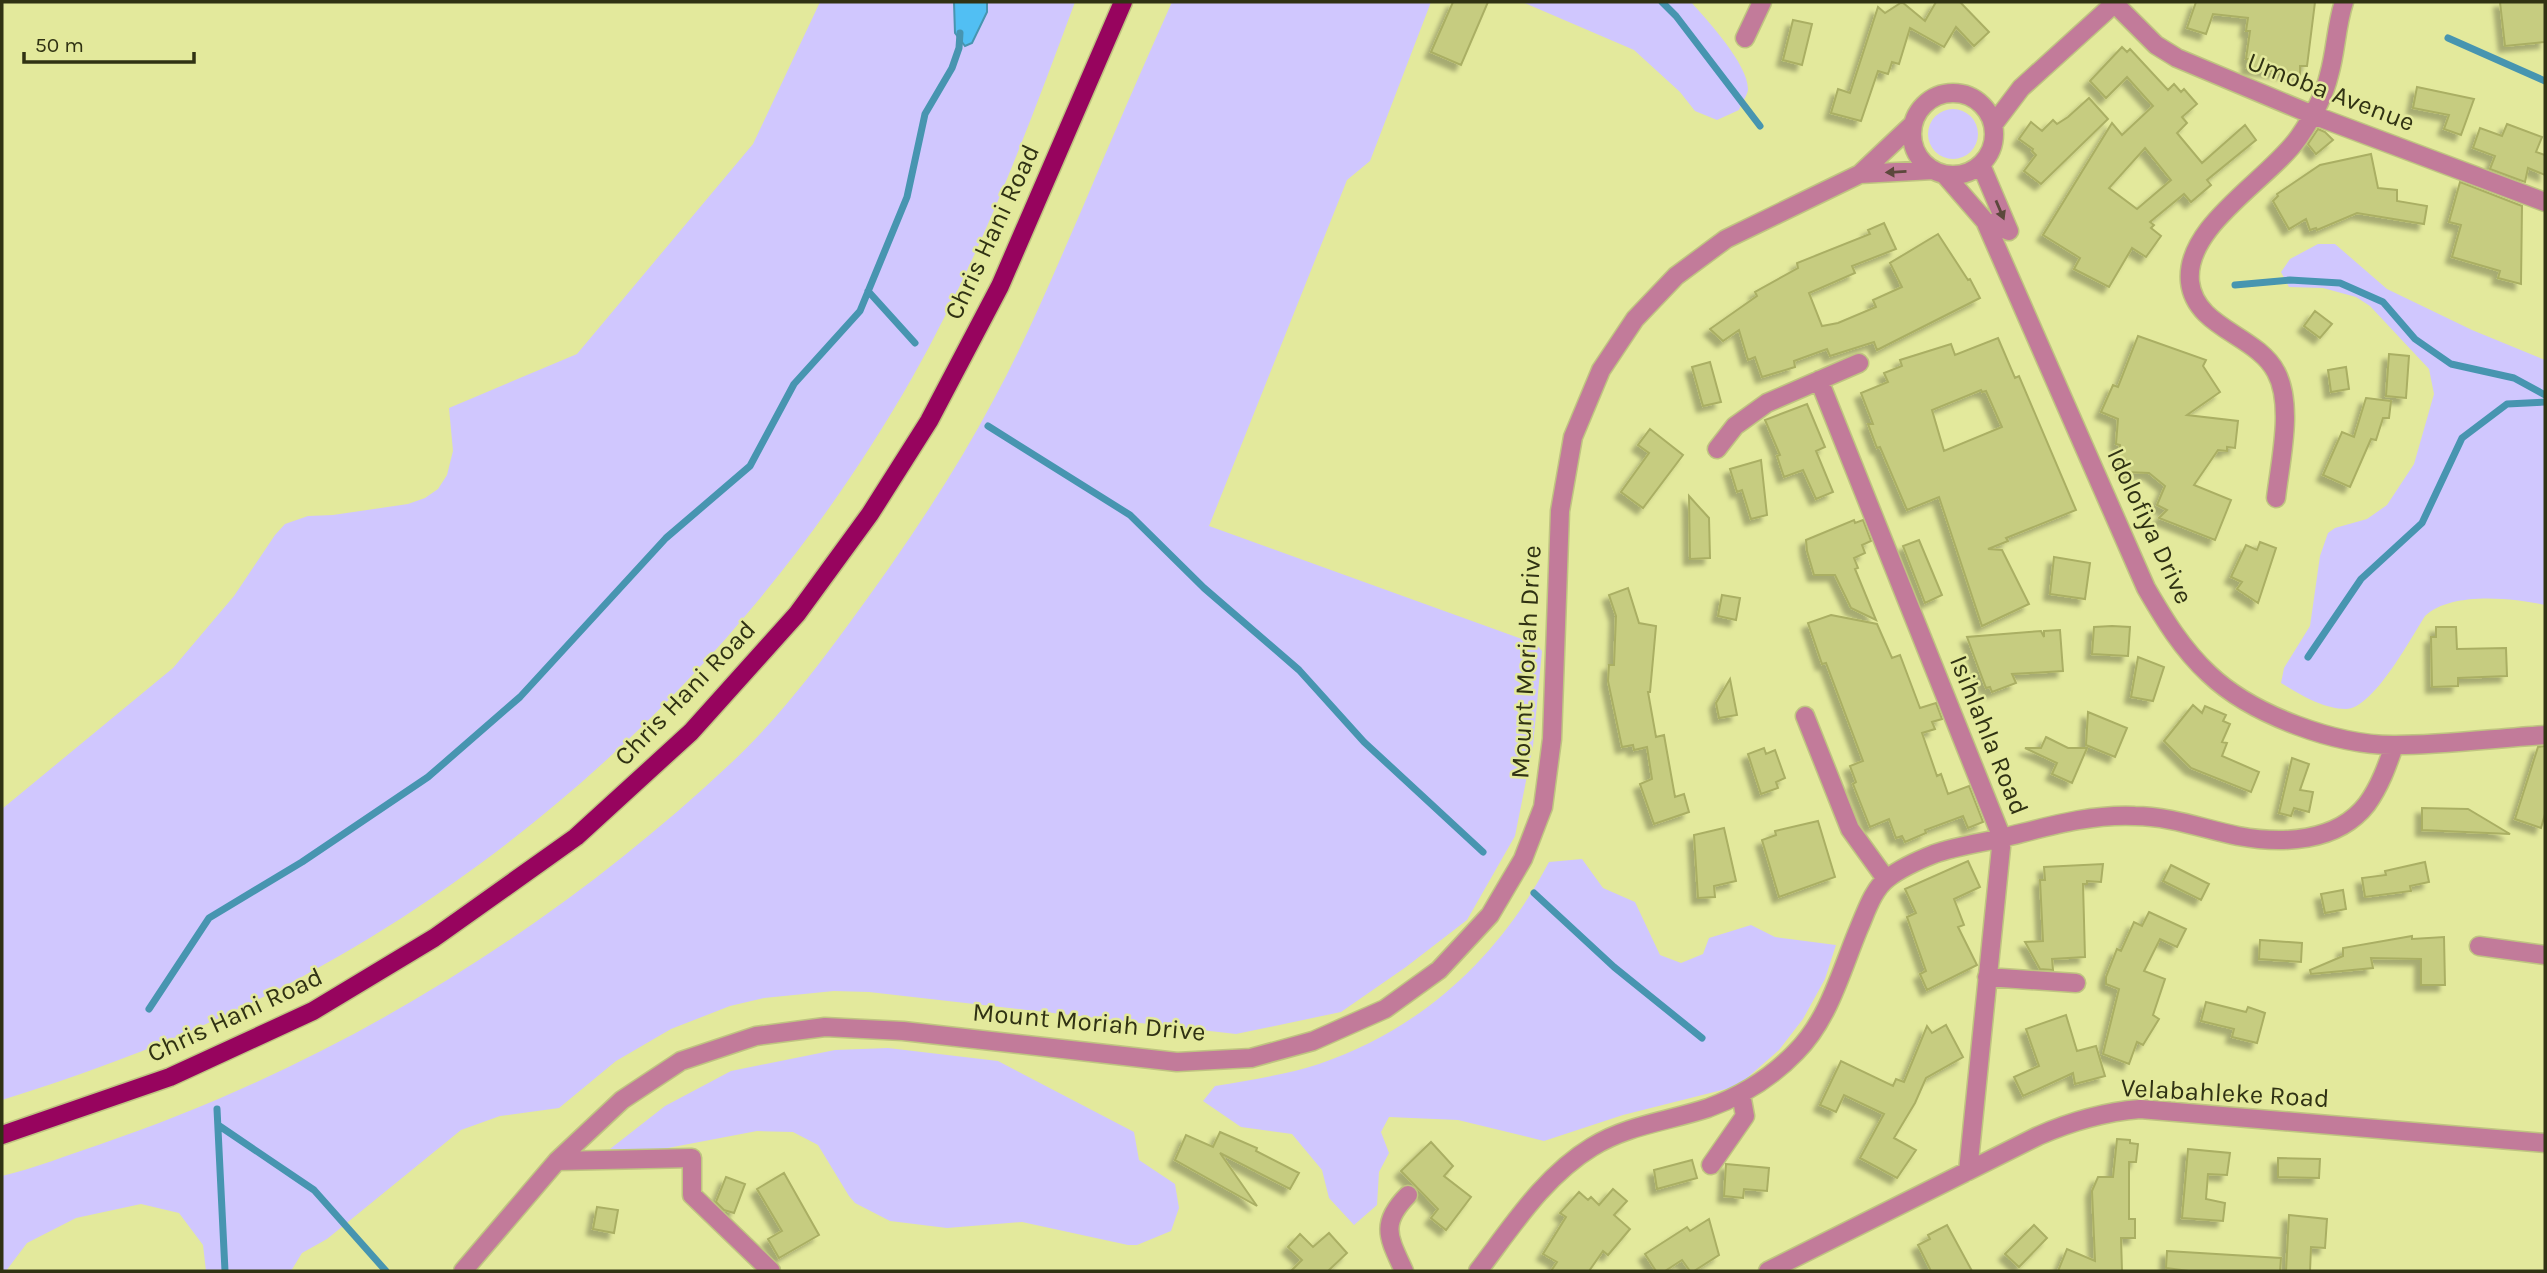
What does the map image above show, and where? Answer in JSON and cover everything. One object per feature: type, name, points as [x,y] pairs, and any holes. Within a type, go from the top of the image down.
[{"type":"main road","name":"Chris Hani Road","points":[[2,1135],[170,1077],[313,1011],[434,938],[576,837],[691,732],[797,614],[870,514],[929,421],[1000,286],[1122,2]]},
{"type":"street","points":[[1745,38],[1762,2]]},
{"type":"street","points":[[1993,125],[2021,88],[2114,2]]},
{"type":"street","name":"Umoba Avenue","points":[[2114,2],[2156,45],[2177,58],[2313,115],[2545,202]]},
{"type":"street","points":[[2276,498],[2285,417],[2283,391],[2276,372],[2266,357],[2205,312],[2195,299],[2190,283],[2190,265],[2196,246],[2207,229],[2285,155],[2313,115],[2329,74],[2338,20],[2344,2]]},
{"type":"street","points":[[1985,221],[2009,231],[1981,165],[1994,142],[1993,125],[1982,104],[2021,88]]},
{"type":"street","name":"Mount Moriah Drive","points":[[463,1271],[557,1161],[622,1100],[681,1061],[756,1036],[825,1027],[903,1031],[1177,1062],[1251,1058],[1312,1041],[1385,1009],[1438,970],[1490,915],[1523,859],[1543,807],[1552,739],[1560,511],[1573,437],[1601,370],[1635,319],[1676,276],[1726,239],[1860,174],[1913,124],[1928,101],[1941,94],[1963,94],[1982,104]]},
{"type":"street","points":[[1913,124],[1912,138],[1916,152],[1923,163],[1939,172]]},
{"type":"street","name":"Mount Moriah Drive","points":[[1860,174],[1966,173],[1981,165]]},
{"type":"street","name":"Idolofiya Drive","points":[[1939,172],[1985,221],[2146,588],[2174,636],[2210,676],[2251,704],[2292,724],[2342,739],[2394,746],[2545,734]]},
{"type":"street","points":[[1717,449],[1735,426],[1767,403],[1859,363]]},
{"type":"street","name":"Isihlahla Road","points":[[1819,380],[2002,838],[1968,1171]]},
{"type":"street","points":[[1805,716],[1850,829],[1886,879]]},
{"type":"street","points":[[1478,1271],[1520,1216],[1560,1171],[1592,1147],[1621,1132],[1707,1108],[1741,1094],[1772,1074],[1797,1051],[1818,1026],[1833,996],[1863,918],[1886,879],[1935,854],[2052,824],[2099,816],[2138,816],[2171,820],[2274,842],[2298,840],[2327,832],[2347,821],[2365,806],[2386,770],[2394,746]]},
{"type":"street","points":[[2479,946],[2545,955]]},
{"type":"street","points":[[1987,977],[2076,983]]},
{"type":"street","points":[[1711,1164],[1745,1116],[1741,1094]]},
{"type":"street","name":"Velabahleke Road","points":[[1768,1271],[2070,1122],[2108,1112],[2140,1110],[2545,1143]]},
{"type":"street","points":[[557,1161],[692,1158],[692,1195],[771,1271]]},
{"type":"street","points":[[1404,1271],[1391,1242],[1389,1219],[1396,1206],[1408,1195]]},
{"type":"shaded area","points":[[820,2],[1075,2],[981,241],[936,333],[912,378],[851,476],[783,570],[708,658],[627,740],[541,817],[448,886],[351,949],[249,1004],[127,1057],[2,1100],[2,809],[173,668],[234,596],[285,524],[308,516],[408,504],[425,498],[438,489],[447,475],[453,451],[449,408],[577,354],[753,144]]},
{"type":"shaded area","points":[[1172,2],[1431,2],[1370,161],[1347,180],[1209,526],[1536,644],[1542,651],[1533,746],[1515,836],[1467,920],[1341,1012],[1236,1034],[869,992],[834,991],[764,998],[730,1006],[671,1029],[616,1061],[559,1108],[500,1116],[461,1130],[327,1239],[302,1253],[291,1271],[206,1271],[203,1245],[179,1213],[141,1204],[76,1218],[27,1243],[6,1271],[2,1271],[2,1176],[64,1157],[187,1112],[272,1075],[355,1033],[435,987],[513,937],[589,883],[661,825],[762,732],[806,680],[868,598],[925,515],[978,428],[1040,305]]},
{"type":"shaded area","points":[[1522,2],[1691,2],[1735,56],[1746,80],[1746,95],[1739,110],[1717,120],[1695,111],[1680,92],[1634,50]]},
{"type":"shaded area","points":[[1953,109],[1971,116],[1978,134],[1971,152],[1953,159],[1935,152],[1928,134],[1935,116]]},
{"type":"shaded area","points":[[2318,244],[2335,244],[2387,289],[2472,330],[2545,360],[2545,605],[2483,598],[2436,608],[2425,616],[2390,671],[2368,698],[2357,706],[2346,709],[2320,704],[2281,683],[2284,668],[2310,626],[2320,556],[2328,533],[2335,528],[2367,519],[2387,505],[2414,464],[2434,394],[2429,369],[2370,306],[2356,297],[2323,288],[2289,287],[2281,272],[2290,259]]},
{"type":"shaded area","points":[[1582,859],[1603,888],[1635,902],[1660,955],[1681,963],[1703,954],[1709,938],[1751,925],[1775,937],[1836,945],[1825,979],[1803,1019],[1779,1050],[1738,1086],[1623,1115],[1544,1141],[1458,1120],[1389,1117],[1381,1132],[1389,1153],[1379,1172],[1377,1205],[1354,1225],[1329,1198],[1322,1170],[1292,1134],[1241,1127],[1203,1101],[1215,1086],[1319,1064],[1356,1049],[1424,1010],[1454,986],[1506,929],[1549,862]]},
{"type":"shaded area","points":[[888,1048],[998,1061],[1134,1132],[1139,1160],[1175,1184],[1179,1208],[1171,1231],[1137,1245],[1128,1245],[1022,1222],[947,1228],[890,1221],[855,1203],[818,1145],[793,1132],[757,1131],[652,1151],[610,1149],[665,1106],[731,1071],[835,1050]]},
{"type":"water","points":[[954,2],[987,2],[987,12],[972,43],[965,46],[955,33]]},
{"type":"building","points":[[1453,2],[1488,2],[1461,65],[1431,52]]},
{"type":"building","points":[[1902,2],[1925,21],[1936,2],[1960,2],[1989,32],[1974,46],[1956,27],[1944,47],[1910,28],[1899,64],[1892,62],[1888,74],[1878,71],[1861,121],[1831,113],[1838,89],[1850,93],[1878,7],[1885,13]]},
{"type":"building","points":[[2196,2],[2315,2],[2307,66],[2300,66],[2300,75],[2247,68],[2250,31],[2246,31],[2248,18],[2213,14],[2206,34],[2187,28]]},
{"type":"building","points":[[2500,2],[2545,2],[2545,42],[2505,46]]},
{"type":"building","points":[[1793,20],[1812,24],[1802,65],[1783,60]]},
{"type":"building","points":[[2122,47],[2127,52],[2130,49],[2168,90],[2174,84],[2181,92],[2184,89],[2197,104],[2182,117],[2187,123],[2177,133],[2202,163],[2245,125],[2256,140],[2207,180],[2211,185],[2191,202],[2184,194],[2150,222],[2154,225],[2151,228],[2161,236],[2146,257],[2132,248],[2109,287],[2074,269],[2080,258],[2043,235],[2112,123],[2122,135],[2153,106],[2127,77],[2106,98],[2090,81]],"holes":[[[2145,148],[2171,180],[2137,209],[2109,188]]]},
{"type":"building","points":[[2417,87],[2474,99],[2461,135],[2444,129],[2449,115],[2413,108]]},
{"type":"building","points":[[2089,98],[2108,119],[2041,184],[2024,171],[2036,155],[2033,149],[2019,139],[2031,122],[2042,131],[2053,120],[2057,124],[2068,117]]},
{"type":"building","points":[[2507,124],[2542,137],[2536,152],[2545,155],[2545,175],[2528,168],[2525,182],[2490,169],[2495,156],[2473,148],[2480,128],[2502,136]]},
{"type":"building","points":[[2318,129],[2333,140],[2316,154],[2308,144]]},
{"type":"building","points":[[2371,154],[2378,188],[2397,190],[2397,201],[2427,206],[2424,224],[2357,213],[2317,230],[2310,230],[2306,219],[2289,229],[2273,201],[2277,194],[2320,165]]},
{"type":"building","points":[[2460,182],[2522,206],[2521,284],[2498,278],[2500,271],[2452,257],[2461,225],[2449,222]]},
{"type":"building","points":[[1884,223],[1896,249],[1852,266],[1855,273],[1809,293],[1822,326],[1838,323],[1876,307],[1873,300],[1902,287],[1890,263],[1938,234],[1980,298],[1877,350],[1874,342],[1830,356],[1827,349],[1794,361],[1795,367],[1762,377],[1755,357],[1748,360],[1739,330],[1723,341],[1710,329],[1757,296],[1755,292],[1798,268],[1797,263],[1870,234],[1868,230]]},
{"type":"building","points":[[2315,311],[2332,324],[2320,338],[2304,326]]},
{"type":"building","points":[[2138,336],[2206,360],[2203,366],[2220,392],[2187,415],[2238,421],[2235,448],[2218,450],[2194,485],[2231,500],[2215,540],[2159,518],[2167,510],[2157,505],[2165,486],[2149,473],[2125,472],[2126,460],[2119,459],[2120,445],[2116,444],[2118,419],[2101,412],[2113,385],[2118,387]]},
{"type":"building","points":[[1998,338],[2015,378],[2019,376],[2076,510],[2006,538],[2008,541],[1988,549],[2002,550],[2029,604],[1982,626],[1939,497],[1907,510],[1880,447],[1877,448],[1868,424],[1873,424],[1861,393],[1888,382],[1884,373],[1902,366],[1900,360],[1951,344],[1955,355]],"holes":[[[1981,390],[1986,391],[2002,427],[1944,451],[1932,410]]]},
{"type":"building","points":[[2389,354],[2409,356],[2406,398],[2386,396]]},
{"type":"building","points":[[1710,362],[1721,402],[1703,406],[1692,367]]},
{"type":"building","points":[[2346,367],[2349,389],[2331,392],[2328,370]]},
{"type":"building","points":[[2366,398],[2391,401],[2389,418],[2383,418],[2376,440],[2371,439],[2350,487],[2323,475],[2342,432],[2354,437]]},
{"type":"building","points":[[1807,404],[1825,447],[1816,451],[1833,492],[1816,499],[1803,470],[1784,477],[1777,456],[1780,455],[1765,420]]},
{"type":"building","points":[[1650,429],[1683,455],[1643,508],[1621,492],[1649,453],[1638,445]]},
{"type":"building","points":[[1761,460],[1767,515],[1751,519],[1742,490],[1737,492],[1730,469]]},
{"type":"building","points":[[1689,496],[1709,518],[1710,558],[1690,559]]},
{"type":"building","points":[[1854,520],[1855,523],[1863,520],[1871,541],[1862,545],[1865,553],[1854,558],[1858,568],[1855,569],[1876,620],[1851,608],[1835,575],[1814,575],[1807,551],[1806,540]]},
{"type":"building","points":[[1919,540],[1942,595],[1925,603],[1903,546]]},
{"type":"building","points":[[2260,542],[2276,548],[2258,603],[2237,589],[2242,582],[2231,577],[2246,545],[2257,550]]},
{"type":"building","points":[[2054,557],[2090,563],[2085,599],[2050,594]]},
{"type":"building","points":[[1628,588],[1639,623],[1656,626],[1648,692],[1656,737],[1664,735],[1675,797],[1684,794],[1689,812],[1654,824],[1640,784],[1652,779],[1647,747],[1634,750],[1633,745],[1622,747],[1608,681],[1609,665],[1614,665],[1616,616],[1609,595]]},
{"type":"building","points":[[1722,595],[1740,598],[1736,620],[1718,616]]},
{"type":"building","points":[[1831,615],[1877,624],[1892,658],[1900,655],[1920,708],[1936,703],[1942,719],[1932,722],[1935,729],[1922,733],[1937,776],[1941,774],[1948,794],[1969,786],[1983,822],[1968,828],[1963,816],[1925,830],[1926,833],[1905,842],[1902,836],[1896,838],[1889,819],[1870,827],[1853,784],[1856,782],[1850,766],[1863,761],[1826,663],[1822,664],[1808,623]]},
{"type":"building","points":[[2094,627],[2130,627],[2128,656],[2092,654]]},
{"type":"building","points":[[2436,627],[2456,627],[2457,649],[2506,648],[2507,676],[2458,678],[2458,686],[2432,687],[2431,637],[2436,637]]},
{"type":"building","points":[[2060,630],[2063,671],[2012,674],[2016,683],[1992,692],[1990,687],[1986,688],[1967,637],[2041,631],[2044,637],[2044,631]]},
{"type":"building","points":[[2138,657],[2164,667],[2153,701],[2131,697]]},
{"type":"building","points":[[1730,679],[1737,715],[1719,718],[1716,703]]},
{"type":"building","points":[[2193,705],[2202,713],[2205,706],[2226,715],[2223,721],[2230,724],[2222,742],[2227,743],[2222,756],[2259,772],[2251,792],[2191,768],[2164,741]]},
{"type":"building","points":[[2088,712],[2127,728],[2115,757],[2086,745]]},
{"type":"building","points":[[2046,737],[2068,748],[2087,748],[2072,783],[2052,774],[2057,763],[2025,748],[2041,748]]},
{"type":"building","points":[[2545,746],[2545,814],[2541,828],[2515,819],[2538,747]]},
{"type":"building","points":[[1764,748],[1766,754],[1775,750],[1785,778],[1776,782],[1778,788],[1761,794],[1748,754]]},
{"type":"building","points":[[2292,758],[2309,764],[2300,790],[2313,792],[2309,812],[2294,808],[2291,816],[2279,813]]},
{"type":"building","points":[[2422,808],[2468,809],[2510,834],[2422,830]]},
{"type":"building","points":[[1818,821],[1835,877],[1779,897],[1762,840],[1776,835],[1775,831]]},
{"type":"building","points":[[1724,828],[1736,881],[1714,886],[1715,897],[1698,898],[1694,835]]},
{"type":"building","points":[[1968,861],[1980,887],[1954,899],[1964,925],[1958,927],[1977,965],[1927,990],[1920,974],[1926,971],[1907,917],[1916,913],[1905,889]]},
{"type":"building","points":[[2425,862],[2429,882],[2410,886],[2411,891],[2365,897],[2362,878],[2386,875],[2385,871]]},
{"type":"building","points":[[2103,864],[2101,882],[2087,881],[2087,884],[2083,884],[2085,957],[2052,959],[2053,970],[2040,969],[2025,942],[2043,941],[2040,880],[2045,880],[2044,867]]},
{"type":"building","points":[[2171,865],[2209,884],[2201,900],[2163,881]]},
{"type":"building","points":[[2343,890],[2346,909],[2325,913],[2321,894]]},
{"type":"building","points":[[2149,912],[2186,929],[2177,947],[2160,939],[2144,971],[2165,979],[2153,1015],[2159,1019],[2143,1045],[2137,1042],[2129,1064],[2103,1054],[2119,989],[2106,984],[2106,977],[2117,949],[2121,951],[2134,922],[2142,926]]},
{"type":"building","points":[[2412,936],[2412,939],[2444,937],[2445,985],[2421,985],[2421,959],[2371,958],[2373,968],[2311,974],[2310,970],[2343,956],[2343,948]]},
{"type":"building","points":[[2260,940],[2302,943],[2301,962],[2259,959]]},
{"type":"building","points":[[2206,1002],[2246,1012],[2248,1007],[2265,1013],[2257,1043],[2232,1037],[2234,1029],[2201,1021]]},
{"type":"building","points":[[2066,1015],[2077,1051],[2096,1046],[2105,1076],[2075,1084],[2073,1073],[2023,1096],[2014,1077],[2039,1066],[2026,1029]]},
{"type":"building","points":[[1946,1025],[1963,1057],[1926,1078],[1894,1138],[1916,1150],[1897,1178],[1860,1158],[1884,1114],[1844,1095],[1836,1112],[1820,1105],[1841,1061],[1893,1086],[1896,1079],[1904,1082],[1927,1026],[1932,1033]]},
{"type":"building","points":[[1220,1132],[1257,1148],[1256,1151],[1299,1173],[1290,1189],[1220,1153],[1257,1206],[1175,1160],[1186,1135],[1213,1147]]},
{"type":"building","points":[[2117,1139],[2138,1144],[2136,1162],[2129,1162],[2129,1219],[2135,1219],[2135,1238],[2121,1238],[2122,1271],[2058,1271],[2067,1249],[2095,1261],[2092,1191],[2098,1177],[2113,1177]]},
{"type":"building","points":[[1431,1142],[1453,1166],[1444,1176],[1471,1197],[1446,1230],[1431,1218],[1438,1209],[1401,1171]]},
{"type":"building","points":[[2188,1149],[2230,1153],[2227,1175],[2208,1174],[2206,1199],[2225,1203],[2223,1221],[2182,1218]]},
{"type":"building","points":[[2278,1158],[2320,1159],[2319,1178],[2278,1177]]},
{"type":"building","points":[[1692,1160],[1697,1178],[1657,1189],[1654,1170]]},
{"type":"building","points":[[1726,1164],[1769,1168],[1767,1191],[1744,1189],[1743,1198],[1724,1196]]},
{"type":"building","points":[[784,1173],[819,1235],[779,1258],[768,1239],[782,1231],[757,1189]]},
{"type":"building","points":[[726,1177],[745,1184],[734,1213],[724,1210],[716,1202]]},
{"type":"building","points":[[1613,1189],[1627,1201],[1614,1215],[1630,1229],[1608,1255],[1603,1251],[1589,1271],[1551,1271],[1557,1262],[1543,1254],[1566,1217],[1560,1213],[1579,1192],[1588,1200],[1591,1197],[1599,1205]]},
{"type":"building","points":[[597,1207],[618,1210],[614,1233],[593,1229]]},
{"type":"building","points":[[2289,1215],[2327,1219],[2325,1248],[2311,1247],[2310,1271],[2286,1271]]},
{"type":"building","points":[[1709,1219],[1719,1255],[1694,1271],[1690,1271],[1682,1260],[1665,1271],[1656,1271],[1645,1254],[1687,1227],[1690,1231]]},
{"type":"building","points":[[1947,1225],[1972,1271],[1931,1271],[1918,1245],[1930,1239],[1928,1235]]},
{"type":"building","points":[[2034,1225],[2047,1238],[2019,1267],[2005,1254]]},
{"type":"building","points":[[1329,1233],[1347,1253],[1328,1271],[1291,1271],[1302,1260],[1288,1247],[1300,1234],[1313,1247]]},
{"type":"building","points":[[2167,1251],[2281,1258],[2280,1271],[2189,1271],[2166,1268]]},
{"type":"waterway","points":[[1662,2],[1676,16],[1760,126]]},
{"type":"waterway","points":[[149,1009],[209,918],[302,862],[428,777],[520,697],[666,538],[750,466],[794,384],[860,311],[907,197],[925,114],[952,68],[959,48],[960,33]]},
{"type":"waterway","points":[[2448,38],[2545,81]]},
{"type":"waterway","points":[[2235,285],[2290,280],[2340,283],[2383,302],[2415,339],[2451,364],[2514,378],[2545,395]]},
{"type":"waterway","points":[[868,291],[915,343]]},
{"type":"waterway","points":[[2308,657],[2361,579],[2422,523],[2462,438],[2507,404],[2545,402]]},
{"type":"waterway","points":[[988,426],[1130,515],[1204,588],[1299,670],[1364,742],[1483,852]]},
{"type":"waterway","points":[[1534,893],[1614,967],[1702,1038]]},
{"type":"waterway","points":[[217,1109],[225,1271]]},
{"type":"waterway","points":[[218,1125],[314,1190],[386,1271]]}]
